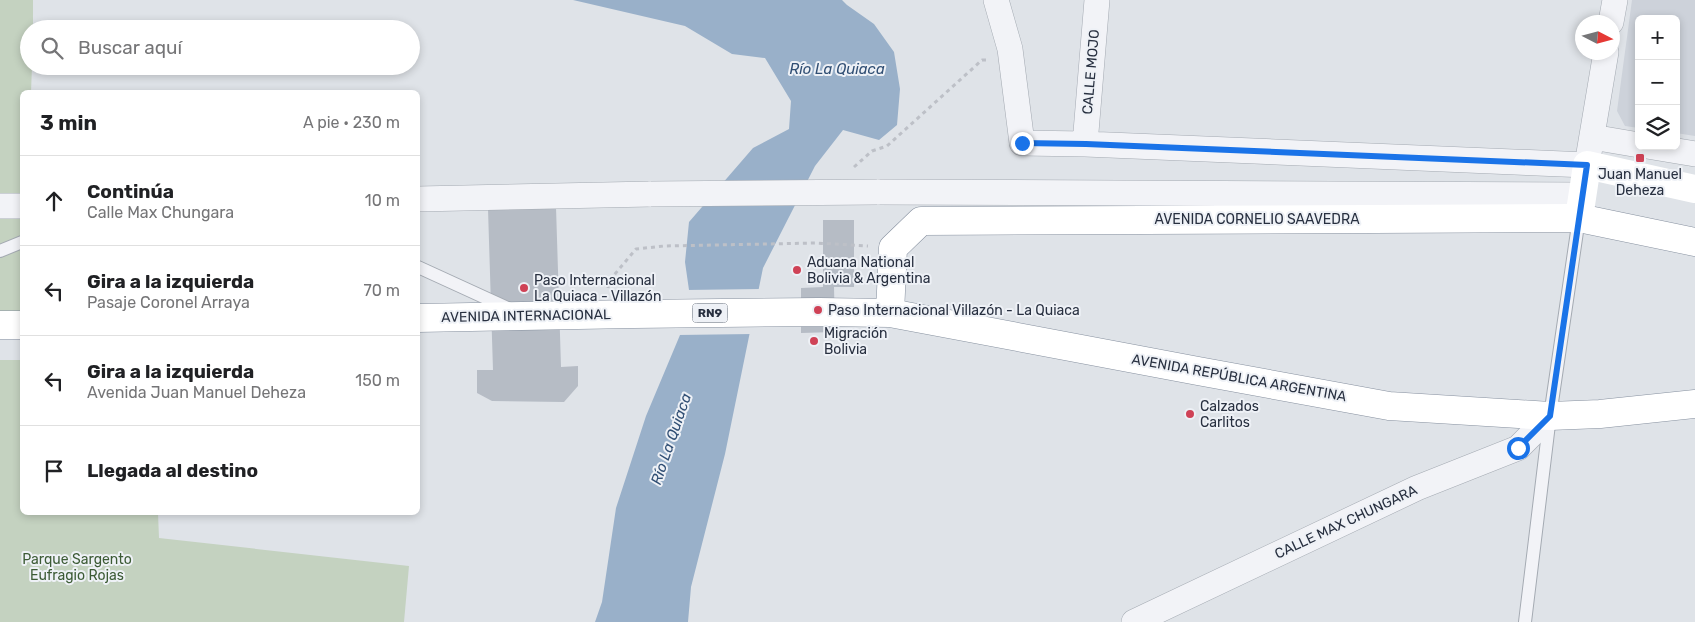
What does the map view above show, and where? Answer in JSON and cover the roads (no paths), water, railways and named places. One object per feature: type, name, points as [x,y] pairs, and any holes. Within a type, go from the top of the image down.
[{"type":"main road","points":[[1581,206],[1587,165],[1695,189]]},
{"type":"main road","name":"AVENIDA CORNELIO SAAVEDRA","points":[[890,313],[893,248],[921,221],[1581,206],[1695,242]]},
{"type":"main road","name":"AVENIDA REPÚBLICA ARGENTINA","points":[[634,314],[890,313],[1389,406],[1550,416],[1600,414],[1695,404]]},
{"type":"main road","name":"AVENIDA INTERNACIONAL","points":[[420,318],[634,314]]},
{"type":"main road","points":[[0,325],[20,325]]},
{"type":"street","points":[[996,0],[1011,57],[1022,143],[1587,165],[1605,60]]},
{"type":"street","name":"CALLE MOJO","points":[[1086,144],[1097,0]]},
{"type":"street","points":[[1612,15],[1615,0]]},
{"type":"street","points":[[1592,137],[1635,144]]},
{"type":"street","points":[[1671,150],[1695,154]]},
{"type":"street","points":[[420,199],[877,192],[1581,206]]},
{"type":"street","points":[[0,206],[20,206]]},
{"type":"street","name":"CALLE MAX CHUNGARA","points":[[1134,622],[1417,488],[1518,448],[1550,416]]},
{"type":"lane","points":[[1525,622],[1550,416],[1581,206]]},
{"type":"lane","points":[[0,251],[20,243]]},
{"type":"lane","points":[[420,268],[526,316]]},
{"type":"water","name":"Río La Quiaca","points":[[573,0],[842,0],[874,24],[894,52],[900,89],[897,125],[879,140],[843,130],[815,166],[763,268],[725,454],[691,587],[688,622],[595,622],[602,602],[616,508],[646,416],[680,335],[689,290],[685,262],[689,222],[753,148],[789,129],[791,101],[765,58],[732,54],[685,26]]},
{"type":"place","name":"Juan Manuel Deheza","points":[[1640,158]]},
{"type":"place","name":"Aduana National Bolivia & Argentina","points":[[797,270]]},
{"type":"place","name":"Paso Internacional La Quiaca - Villazón","points":[[524,288]]},
{"type":"place","name":"Paso Internacional Villazón - La Quiaca","points":[[818,310]]},
{"type":"place","name":"Migración Bolivia","points":[[814,341]]},
{"type":"place","name":"Calzados Carlitos","points":[[1190,414]]},
{"type":"park label","name":"Parque Sargento Eufragio Rojas","points":[[77,568]]}]
